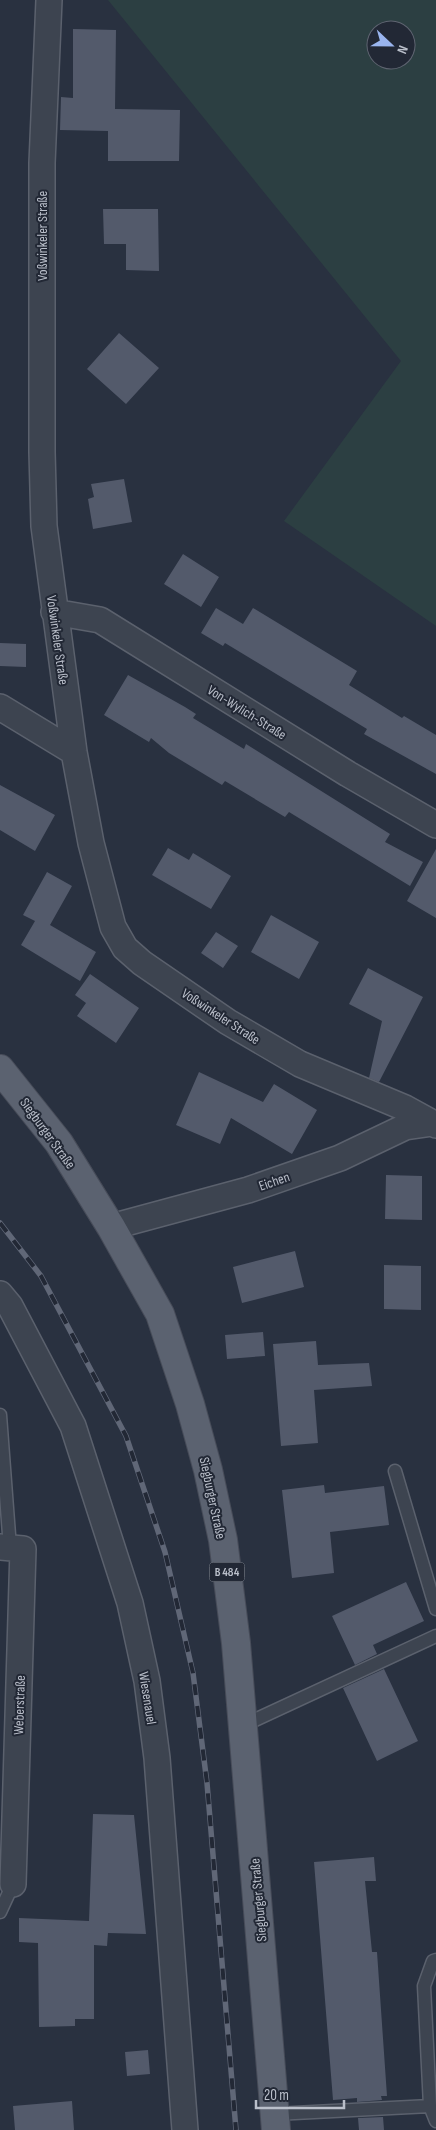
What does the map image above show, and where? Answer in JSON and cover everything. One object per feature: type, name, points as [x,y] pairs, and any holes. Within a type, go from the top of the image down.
[{"type":"main road","name":"Siegburger Straße","points":[[0,1069],[59,1143],[111,1227],[160,1314],[190,1404],[208,1470],[223,1540],[236,1643],[276,2122]]},
{"type":"street","name":"Voßwinkeler Straße","points":[[49,0],[42,163],[42,452],[44,526],[74,752],[91,842],[113,928],[125,948],[142,963],[228,1022],[292,1059],[405,1108]]},
{"type":"street","name":"Von-Wylich-Straße","points":[[54,612],[100,620],[348,774],[436,825]]},
{"type":"street","points":[[0,707],[74,752]]},
{"type":"street","name":"Eichen","points":[[405,1108],[434,1124]]},
{"type":"street","name":"Eichen","points":[[111,1227],[258,1187],[340,1158],[405,1127],[434,1124]]},
{"type":"street","name":"Wiesenauel","points":[[0,1294],[10,1306],[73,1426],[130,1603],[147,1681],[157,1758],[186,2130]]},
{"type":"street","name":"Weberstraße","points":[[5,1547],[23,1549],[13,1884]]},
{"type":"lane","points":[[0,1415],[5,1547]]},
{"type":"lane","points":[[395,1471],[436,1609]]},
{"type":"lane","points":[[244,1725],[436,1636]]},
{"type":"lane","points":[[0,1912],[13,1884]]},
{"type":"lane","points":[[436,1960],[433,1961],[424,1986],[430,2106],[436,2121]]},
{"type":"lane","points":[[276,2122],[430,2106]]},
{"type":"shaded area","points":[[108,0],[436,0],[436,626],[284,521],[401,361]]},
{"type":"building","points":[[73,29],[116,30],[115,109],[180,110],[179,161],[108,161],[108,131],[60,130],[61,97],[73,98]]},
{"type":"building","points":[[103,209],[158,209],[159,271],[126,270],[126,244],[104,244]]},
{"type":"building","points":[[119,333],[159,368],[126,404],[87,369]]},
{"type":"building","points":[[124,479],[132,522],[93,529],[88,499],[94,497],[91,484]]},
{"type":"building","points":[[183,554],[219,577],[201,607],[164,584]]},
{"type":"building","points":[[216,608],[243,624],[253,608],[357,671],[349,685],[402,718],[404,716],[436,735],[436,774],[364,734],[367,729],[225,643],[223,646],[201,633]]},
{"type":"building","points":[[0,643],[26,644],[26,667],[0,666]]},
{"type":"building","points":[[128,675],[196,714],[193,718],[244,749],[246,744],[390,834],[385,842],[423,862],[410,886],[289,812],[285,817],[225,781],[222,785],[169,753],[151,738],[149,742],[104,715]]},
{"type":"building","points":[[0,785],[55,815],[35,851],[0,830]]},
{"type":"building","points":[[168,848],[189,860],[193,853],[231,876],[211,909],[152,875]]},
{"type":"building","points":[[436,849],[436,918],[407,901]]},
{"type":"building","points":[[47,872],[72,886],[50,925],[96,952],[80,981],[21,945],[35,921],[23,915]]},
{"type":"building","points":[[271,915],[319,942],[299,979],[251,952]]},
{"type":"building","points":[[216,932],[238,946],[223,968],[201,953]]},
{"type":"building","points":[[368,968],[423,997],[379,1082],[369,1078],[382,1021],[349,1004]]},
{"type":"building","points":[[90,974],[139,1008],[116,1043],[77,1016],[86,1003],[75,995]]},
{"type":"building","points":[[199,1072],[263,1102],[274,1084],[317,1110],[292,1154],[231,1118],[220,1144],[176,1125]]},
{"type":"building","points":[[386,1175],[422,1176],[422,1220],[385,1219]]},
{"type":"building","points":[[295,1251],[304,1287],[242,1303],[233,1267]]},
{"type":"building","points":[[384,1265],[421,1266],[421,1310],[384,1309]]},
{"type":"building","points":[[263,1332],[265,1356],[227,1359],[225,1335]]},
{"type":"building","points":[[316,1341],[318,1365],[369,1363],[372,1386],[314,1390],[318,1443],[281,1446],[273,1344]]},
{"type":"building","points":[[324,1485],[325,1493],[384,1486],[389,1525],[330,1532],[334,1573],[292,1578],[282,1490]]},
{"type":"building","points":[[406,1582],[424,1621],[373,1645],[377,1654],[355,1665],[332,1616]]},
{"type":"building","points":[[384,1669],[418,1741],[377,1761],[343,1688]]},
{"type":"building","points":[[93,1814],[134,1815],[146,1934],[108,1933],[107,1946],[94,1945],[94,2019],[75,2019],[75,2026],[39,2027],[38,1943],[19,1942],[19,1918],[89,1921]]},
{"type":"building","points":[[374,1857],[376,1881],[365,1881],[372,1952],[377,1952],[387,2096],[381,2096],[382,2100],[357,2102],[357,2098],[333,2100],[314,1862]]},
{"type":"building","points":[[148,2050],[150,2074],[127,2076],[125,2052]]},
{"type":"building","points":[[72,2101],[74,2130],[15,2130],[13,2106]]},
{"type":"building","points":[[383,2117],[384,2130],[359,2130],[358,2118]]},
{"type":"railway","points":[[0,1223],[41,1276],[126,1436],[165,1552],[193,1673],[207,1783],[236,2130]]}]
